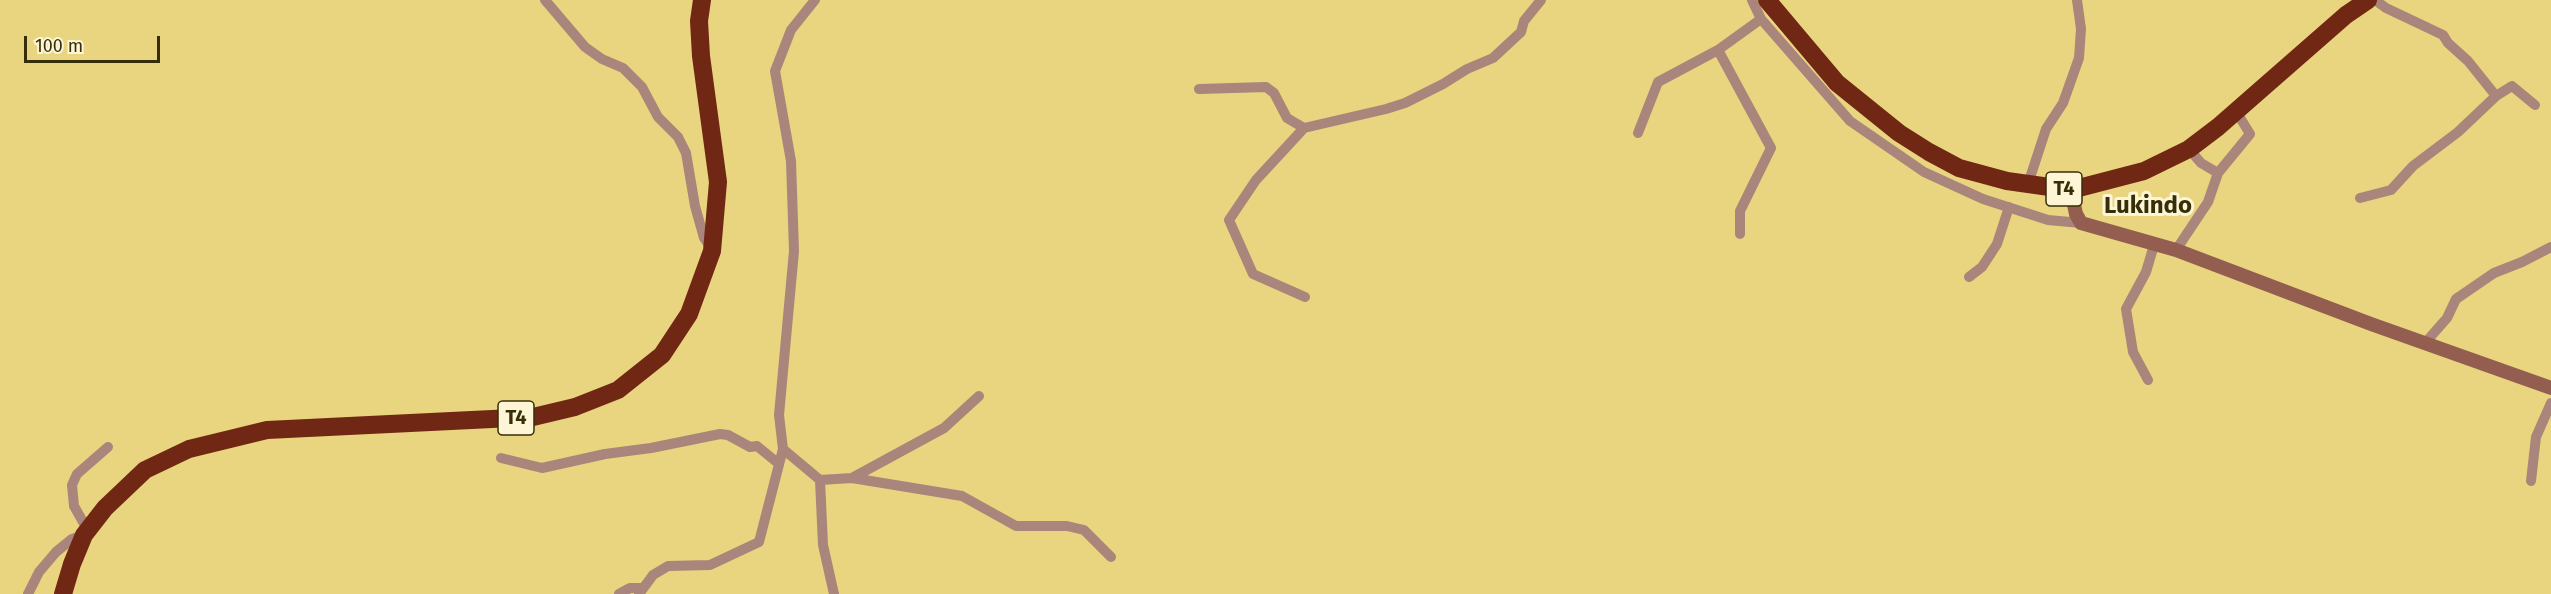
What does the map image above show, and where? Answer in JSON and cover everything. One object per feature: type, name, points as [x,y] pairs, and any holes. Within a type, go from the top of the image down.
[{"type":"highway","name":"T4","points":[[63,594],[72,564],[86,532],[105,508],[145,470],[189,448],[267,430],[533,417],[575,408],[618,390],[662,355],[689,314],[712,251],[718,182],[701,56],[699,21],[702,0]]},
{"type":"highway","name":"T4","points":[[1767,0],[1837,83],[1899,133],[1959,168],[2007,181],[2071,189],[2144,171],[2189,148],[2236,111],[2346,15],[2368,0]]},
{"type":"main road","points":[[2071,189],[2076,214],[2081,223],[2176,250],[2551,388]]},
{"type":"street","points":[[544,0],[585,47],[602,59],[623,68],[642,87],[658,117],[678,137],[686,153],[693,196],[704,238],[712,251]]},
{"type":"street","points":[[619,594],[630,588],[640,591],[653,575],[668,566],[710,565],[759,542],[783,448],[779,416],[794,251],[791,162],[775,71],[792,30],[815,0]]},
{"type":"street","points":[[1305,297],[1254,274],[1229,220],[1256,180],[1304,128],[1397,106],[1485,62],[1506,47],[1521,32],[1524,21],[1541,0]]},
{"type":"street","points":[[1752,0],[1761,20],[1850,121],[1924,171],[1983,199],[2048,220],[2081,223]]},
{"type":"street","points":[[2028,184],[2046,129],[2063,103],[2079,58],[2081,29],[2077,0]]},
{"type":"street","points":[[2375,0],[2386,8],[2443,35],[2448,43],[2468,61],[2496,96]]},
{"type":"street","points":[[1638,133],[1658,82],[1718,50],[1761,20]]},
{"type":"street","points":[[1718,50],[1771,148],[1740,211],[1740,234]]},
{"type":"street","points":[[1199,89],[1266,87],[1274,93],[1287,118],[1304,128]]},
{"type":"street","points":[[2360,198],[2391,190],[2406,172],[2458,132],[2496,96],[2512,87],[2535,105]]},
{"type":"street","points":[[2176,250],[2208,202],[2218,173],[2250,134],[2236,111]]},
{"type":"street","points":[[2189,148],[2201,163],[2218,173]]},
{"type":"street","points":[[1969,278],[1983,267],[1997,244],[2009,207]]},
{"type":"street","points":[[2148,380],[2133,352],[2126,309],[2146,272],[2154,245]]},
{"type":"street","points":[[2425,343],[2447,318],[2456,299],[2494,273],[2551,247]]},
{"type":"street","points":[[852,478],[944,428],[979,396]]},
{"type":"street","points":[[2530,481],[2536,436],[2551,403]]},
{"type":"street","points":[[501,458],[542,468],[605,454],[651,448],[720,434],[731,437],[746,446],[758,446],[779,464]]},
{"type":"street","points":[[28,594],[39,572],[56,552],[72,539],[86,532],[74,506],[72,485],[77,474],[108,447]]},
{"type":"street","points":[[783,448],[820,480],[852,478],[962,496],[1016,526],[1067,526],[1084,530],[1111,557]]},
{"type":"street","points":[[820,480],[823,545],[834,594]]},
{"type":"district","name":"Lukindo","points":[[2148,206]]}]
